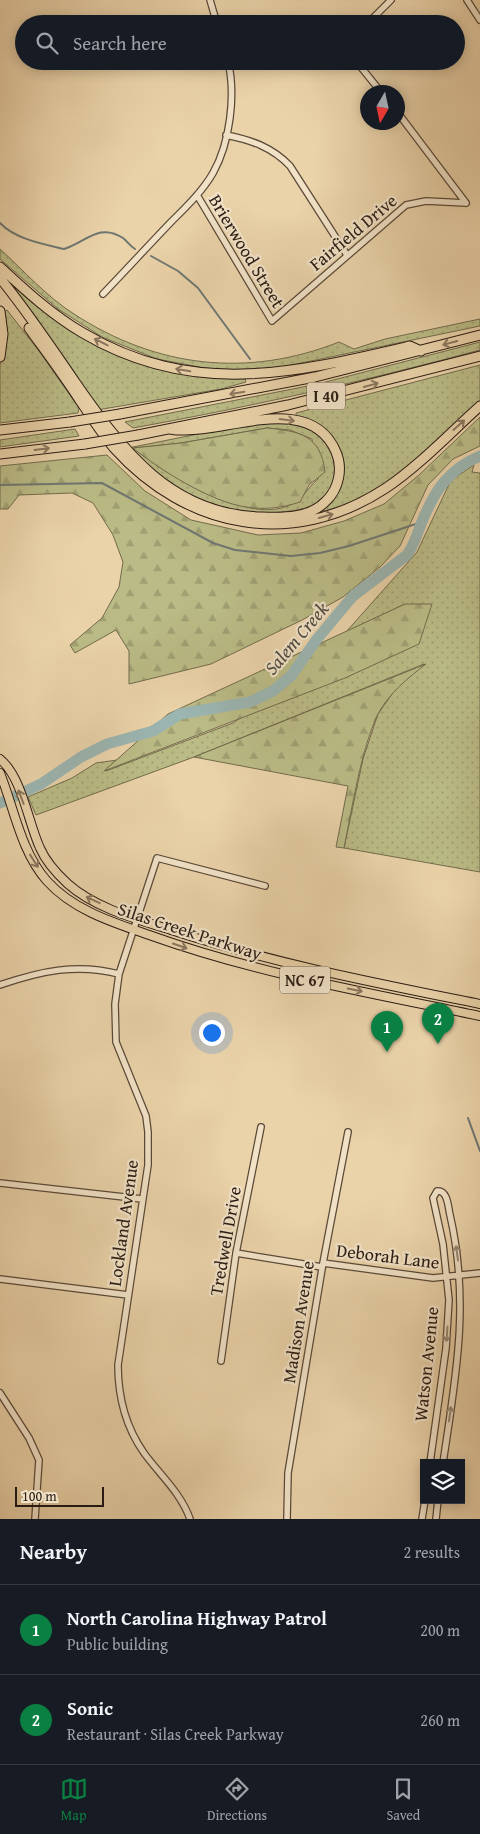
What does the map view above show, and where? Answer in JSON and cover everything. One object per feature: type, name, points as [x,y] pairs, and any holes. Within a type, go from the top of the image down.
[{"type":"highway","points":[[0,267],[52,312],[82,333],[132,357],[168,367],[208,374],[257,375],[305,369],[410,346],[421,351]]},
{"type":"highway","points":[[0,278],[120,445],[149,474],[172,490],[196,502],[227,513],[253,517],[283,517],[308,512],[321,506],[332,495],[338,480],[340,466],[334,447],[318,430],[301,422],[261,418],[186,432],[170,429]]},
{"type":"highway","points":[[0,287],[100,430],[124,459],[148,482],[173,498],[198,510],[223,518],[265,524],[292,523],[321,518],[349,508],[398,479],[480,406]]},
{"type":"highway","points":[[0,311],[2,334],[0,357]]},
{"type":"highway","name":"I 40","points":[[0,430],[120,414],[262,388],[421,351],[480,335]]},
{"type":"highway","name":"I 40","points":[[0,454],[85,444],[170,429],[345,392],[480,356]]},
{"type":"main road","name":"Silas Creek Parkway","points":[[0,759],[8,766],[16,782],[40,847],[60,876],[90,899],[138,920],[267,959],[480,1004]]},
{"type":"main road","name":"Silas Creek Parkway","points":[[0,773],[26,849],[45,879],[60,894],[100,917],[194,951],[266,971],[480,1016]]},
{"type":"street","points":[[210,0],[214,15]]},
{"type":"street","points":[[376,15],[391,0]]},
{"type":"street","points":[[466,0],[480,20]]},
{"type":"street","points":[[103,294],[196,196],[214,171],[226,135],[231,91],[229,70]]},
{"type":"street","points":[[363,70],[375,85]]},
{"type":"street","name":"Fairfield Drive","points":[[272,321],[406,205],[419,201],[436,200],[466,203],[405,122]]},
{"type":"street","points":[[226,135],[254,141],[283,159],[290,166],[347,255]]},
{"type":"street","name":"Brierwood Street","points":[[196,196],[272,321]]},
{"type":"street","name":"Lockland Avenue","points":[[190,1519],[181,1499],[143,1452],[125,1417],[118,1382],[118,1365],[148,1165],[148,1132],[146,1116],[116,1042],[115,1004],[120,974],[157,858],[266,886]]},
{"type":"street","points":[[0,985],[36,973],[71,967],[96,968],[120,974]]},
{"type":"street","name":"Tredwell Drive","points":[[222,1361],[236,1252],[261,1127]]},
{"type":"street","name":"Madison Avenue","points":[[287,1519],[288,1473],[322,1265],[348,1132]]},
{"type":"street","points":[[0,1183],[142,1199]]},
{"type":"street","name":"Watson Avenue","points":[[431,1459],[448,1331],[447,1278],[433,1198],[438,1191],[441,1191],[445,1193],[452,1224],[460,1276],[460,1340],[444,1459]]},
{"type":"street","name":"Deborah Lane","points":[[236,1252],[322,1265],[433,1278],[480,1273]]},
{"type":"street","points":[[0,1279],[128,1295]]},
{"type":"street","points":[[0,1393],[29,1438],[39,1460],[35,1519]]},
{"type":"street","points":[[433,1440],[446,1442]]},
{"type":"street","points":[[422,1519],[424,1504]]},
{"type":"street","points":[[436,1519],[438,1504]]},
{"type":"green space","points":[[0,249],[54,300],[105,332],[138,346],[170,356],[204,362],[237,363],[271,360],[305,353],[339,342],[354,349],[385,339],[480,319],[480,326],[282,367],[261,370],[210,369],[157,359],[102,337],[58,309],[0,259]]},
{"type":"green space","points":[[13,285],[40,308],[67,327],[120,355],[148,365],[177,372],[245,379],[246,382],[221,389],[97,410],[11,287]]},
{"type":"green space","points":[[7,310],[39,351],[79,408],[78,413],[0,423],[0,365],[3,355],[4,312]]},
{"type":"green space","points":[[480,342],[480,350],[307,393],[133,428],[125,422],[318,384]]},
{"type":"green space","points":[[480,365],[480,401],[445,434],[389,481],[369,493],[324,511],[322,508],[328,502],[341,456],[307,420],[296,416],[296,413]]},
{"type":"green space","points":[[480,417],[480,446],[453,459],[428,485],[400,546],[380,567],[343,597],[302,620],[211,664],[129,684],[129,651],[116,630],[75,653],[70,645],[102,618],[119,587],[123,562],[113,535],[93,503],[72,493],[19,495],[8,509],[0,509],[0,466],[107,455],[145,491],[191,520],[258,535],[301,533],[344,521],[384,504],[419,475]]},
{"type":"green space","points":[[258,422],[291,423],[310,429],[328,445],[333,455],[334,478],[330,489],[323,498],[310,507],[269,513],[234,510],[201,501],[185,494],[160,477],[128,448]],"holes":[[[267,428],[290,430],[312,439],[318,479],[293,503],[269,510],[250,508],[229,502],[187,481],[134,448],[181,443]]]},
{"type":"green space","points":[[267,428],[298,433],[306,437],[319,450],[325,472],[309,485],[300,502],[286,506],[266,508],[253,508],[232,504],[202,492],[171,475],[133,448],[181,443]]},
{"type":"green space","points":[[75,429],[79,436],[0,447],[0,440]]},
{"type":"green space","points":[[474,465],[472,472],[480,473],[480,872],[344,848],[363,759],[378,714],[397,687],[424,664],[194,757],[36,815],[28,797],[72,778],[96,763],[117,760],[106,771],[233,723],[405,604],[346,632],[417,552],[451,480]]},
{"type":"green space","points":[[405,604],[432,604],[419,644],[345,678],[104,771],[168,714]]},
{"type":"green space","points":[[426,664],[393,693],[378,714],[362,761],[344,848],[336,847],[348,786],[194,757]]},
{"type":"waterway","points":[[0,223],[6,229],[21,237],[64,249],[92,235],[107,232],[123,238],[135,249]]},
{"type":"waterway","points":[[151,256],[178,271],[198,288],[250,359]]},
{"type":"waterway","name":"Salem Creek","points":[[0,803],[41,784],[81,757],[107,744],[153,731],[180,714],[250,702],[273,691],[291,676],[317,639],[353,596],[407,555],[431,502],[443,483],[459,468],[480,456]]},
{"type":"waterway","points":[[0,485],[102,483],[213,543],[235,550],[291,556],[320,553],[349,546],[422,522]]},
{"type":"waterway","points":[[468,1118],[480,1151]]},
{"type":"place","name":"Sonic","points":[[438,1044]]},
{"type":"place","name":"North Carolina Highway Patrol","points":[[387,1052]]}]
